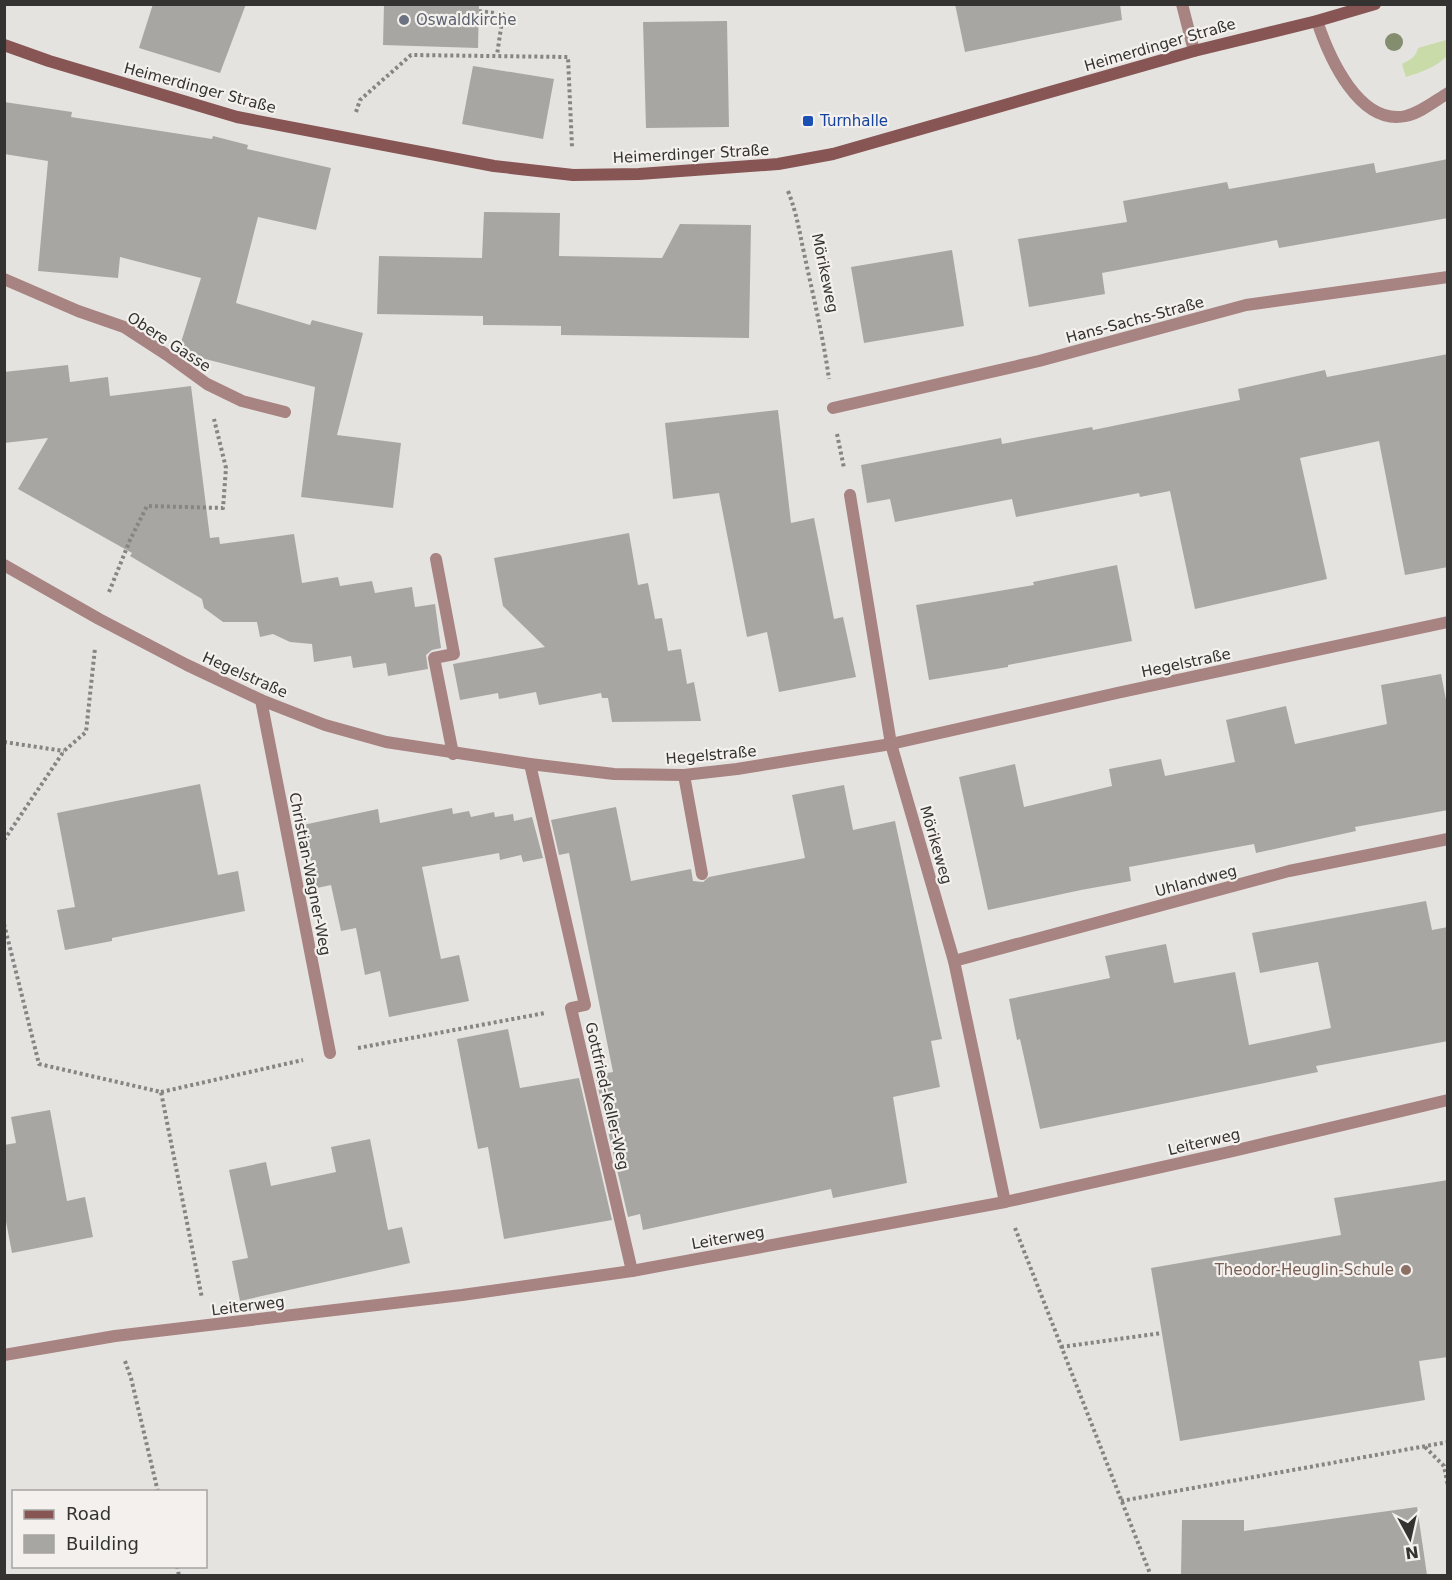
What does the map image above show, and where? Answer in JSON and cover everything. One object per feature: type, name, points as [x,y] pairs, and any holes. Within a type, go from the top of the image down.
[{"type":"street","points":[[1182,4],[1194,51]]},
{"type":"street","name":"Heimerdinger Straße","points":[[4,45],[49,61],[237,117],[494,166],[573,175],[639,174],[778,164],[833,154],[1194,51],[1317,21],[1375,4]]},
{"type":"street","points":[[1317,21],[1328,52],[1356,96],[1370,109],[1385,117],[1407,116],[1448,93]]},
{"type":"street","name":"Hans-Sachs-Straße","points":[[833,408],[1039,361],[1246,305],[1448,277]]},
{"type":"street","name":"Obere Gasse","points":[[4,279],[78,311],[124,327],[207,384],[233,397],[285,412]]},
{"type":"street","name":"Mörikeweg","points":[[850,495],[891,744],[954,962],[1005,1202]]},
{"type":"street","points":[[436,559],[454,654],[434,658],[453,754]]},
{"type":"street","name":"Hegelstraße","points":[[4,565],[187,665],[261,700],[325,725],[386,742],[453,754],[614,774],[684,775],[737,769],[891,744],[1448,622]]},
{"type":"street","name":"Christian-Wagner-Weg","points":[[261,700],[330,1053]]},
{"type":"street","name":"Gottfried-Keller-Weg","points":[[530,764],[585,1005],[571,1008],[632,1271]]},
{"type":"street","points":[[684,775],[702,874]]},
{"type":"street","name":"Uhlandweg","points":[[954,962],[1289,871],[1448,839]]},
{"type":"street","name":"Leiterweg","points":[[4,1355],[115,1336],[462,1295],[632,1271],[1005,1202],[1448,1100]]},
{"type":"path","points":[[479,11],[503,14],[497,55]]},
{"type":"path","points":[[360,100],[411,55],[568,57],[573,175]]},
{"type":"path","name":"Mörikeweg","points":[[798,214],[803,250],[823,338]]},
{"type":"path","points":[[4,840],[64,751],[86,732],[99,618],[130,540],[147,506],[223,508],[226,468],[215,422]]},
{"type":"path","points":[[4,742],[64,751]]},
{"type":"path","points":[[4,924],[39,1064],[161,1092],[330,1053],[571,1008]]},
{"type":"path","points":[[161,1092],[207,1325]]},
{"type":"path","points":[[1005,1202],[1151,1575]]},
{"type":"path","points":[[1061,1347],[1162,1333]]},
{"type":"path","points":[[115,1336],[131,1378],[158,1490]]},
{"type":"path","points":[[1121,1501],[1448,1442]]},
{"type":"path","points":[[1425,1447],[1444,1466],[1448,1486]]},
{"type":"green space","points":[[1447,37],[1447,56],[1428,69],[1406,77],[1402,64],[1414,56],[1418,48],[1446,40]]},
{"type":"building","points":[[153,4],[246,4],[220,73],[139,48]]},
{"type":"building","name":"Oswaldkirche","points":[[384,4],[479,4],[478,48],[383,45]]},
{"type":"building","points":[[955,4],[1120,4],[1122,20],[965,52]]},
{"type":"building","points":[[727,21],[729,127],[646,128],[643,22]]},
{"type":"building","points":[[473,66],[554,79],[543,139],[462,124]]},
{"type":"building","points":[[4,102],[72,112],[71,117],[212,139],[213,136],[248,145],[247,149],[331,168],[316,230],[258,217],[236,303],[310,325],[312,320],[363,333],[337,435],[401,443],[393,508],[301,497],[315,387],[178,352],[201,278],[120,257],[118,278],[38,271],[48,161],[4,154]]},
{"type":"building","points":[[1448,159],[1448,218],[1279,248],[1277,240],[1102,273],[1105,294],[1029,307],[1018,239],[1127,222],[1123,201],[1227,182],[1229,189],[1374,163],[1376,173]]},
{"type":"building","points":[[484,212],[560,213],[559,256],[662,258],[680,224],[751,225],[749,338],[561,335],[561,326],[483,325],[483,316],[377,314],[379,256],[482,258]]},
{"type":"building","points":[[952,250],[964,326],[864,343],[851,267]]},
{"type":"building","points":[[1448,354],[1448,567],[1405,575],[1379,441],[1300,458],[1327,579],[1195,609],[1170,491],[1140,497],[1139,493],[1016,517],[1012,499],[895,522],[890,499],[867,503],[861,465],[1001,438],[1002,444],[1092,427],[1093,430],[1240,400],[1238,389],[1325,370],[1327,377]]},
{"type":"building","points":[[68,365],[70,382],[108,377],[110,396],[191,386],[210,538],[219,537],[220,544],[294,534],[302,583],[338,577],[340,586],[372,581],[375,593],[412,587],[415,607],[435,604],[441,648],[432,650],[426,655],[428,669],[388,676],[386,663],[353,668],[351,656],[314,662],[312,644],[290,642],[273,634],[260,637],[257,622],[223,622],[204,608],[202,599],[130,556],[132,553],[18,489],[48,438],[4,443],[4,372]]},
{"type":"building","points":[[778,410],[791,523],[814,518],[834,619],[843,617],[856,677],[779,692],[767,632],[747,637],[719,493],[673,499],[665,423]]},
{"type":"building","points":[[629,533],[638,585],[648,583],[655,619],[662,618],[668,651],[681,649],[687,684],[694,682],[701,721],[612,722],[608,698],[602,698],[601,693],[539,705],[536,692],[499,699],[498,693],[460,700],[453,664],[545,647],[503,606],[494,558]]},
{"type":"building","points":[[1117,565],[1132,641],[1008,665],[1008,667],[929,680],[916,605],[1034,585],[1033,582]]},
{"type":"building","points":[[1441,674],[1448,710],[1448,810],[1355,827],[1356,831],[1256,853],[1254,844],[1129,867],[1131,881],[988,910],[959,777],[1015,764],[1024,807],[1112,786],[1109,769],[1161,759],[1165,776],[1235,762],[1226,720],[1286,706],[1295,744],[1387,724],[1381,685]]},
{"type":"building","points":[[200,784],[218,875],[238,871],[245,911],[65,950],[57,910],[75,907],[57,813]]},
{"type":"building","points":[[844,785],[853,830],[895,821],[942,1039],[931,1041],[940,1087],[893,1097],[907,1183],[833,1198],[831,1189],[643,1230],[640,1214],[628,1217],[595,1075],[613,1072],[569,853],[559,855],[551,820],[616,807],[631,881],[691,869],[693,881],[703,882],[709,877],[805,858],[792,795]]},
{"type":"building","points":[[452,808],[453,814],[469,811],[471,817],[494,812],[495,817],[513,814],[514,821],[532,817],[543,858],[523,862],[521,855],[500,860],[499,853],[422,867],[441,959],[459,955],[469,1001],[389,1017],[380,971],[365,975],[356,928],[341,931],[331,885],[317,888],[303,825],[378,809],[380,823]]},
{"type":"building","points":[[1426,901],[1432,930],[1448,927],[1448,1041],[1316,1066],[1318,1072],[1040,1129],[1009,999],[1110,978],[1105,956],[1166,944],[1174,983],[1235,972],[1249,1045],[1331,1028],[1318,962],[1260,973],[1252,933]]},
{"type":"building","points":[[508,1029],[520,1088],[579,1078],[612,1220],[504,1239],[488,1147],[478,1149],[457,1039]]},
{"type":"building","points":[[50,1110],[67,1201],[85,1197],[93,1237],[12,1253],[4,1211],[4,1145],[16,1143],[11,1117]]},
{"type":"building","points":[[370,1139],[388,1230],[402,1227],[410,1263],[240,1301],[232,1261],[248,1258],[229,1170],[266,1162],[271,1186],[336,1172],[331,1147]]},
{"type":"building","points":[[1448,1180],[1448,1357],[1419,1361],[1425,1400],[1180,1441],[1151,1268],[1341,1235],[1334,1198]]},
{"type":"building","points":[[1417,1507],[1427,1575],[1181,1575],[1182,1520],[1244,1520],[1244,1531]]},
{"type":"place","name":"Oswaldkirche","points":[[404,20]]},
{"type":"place","name":"Turnhalle","points":[[808,121]]},
{"type":"place","name":"Theodor-Heuglin-Schule","points":[[1406,1270]]}]
